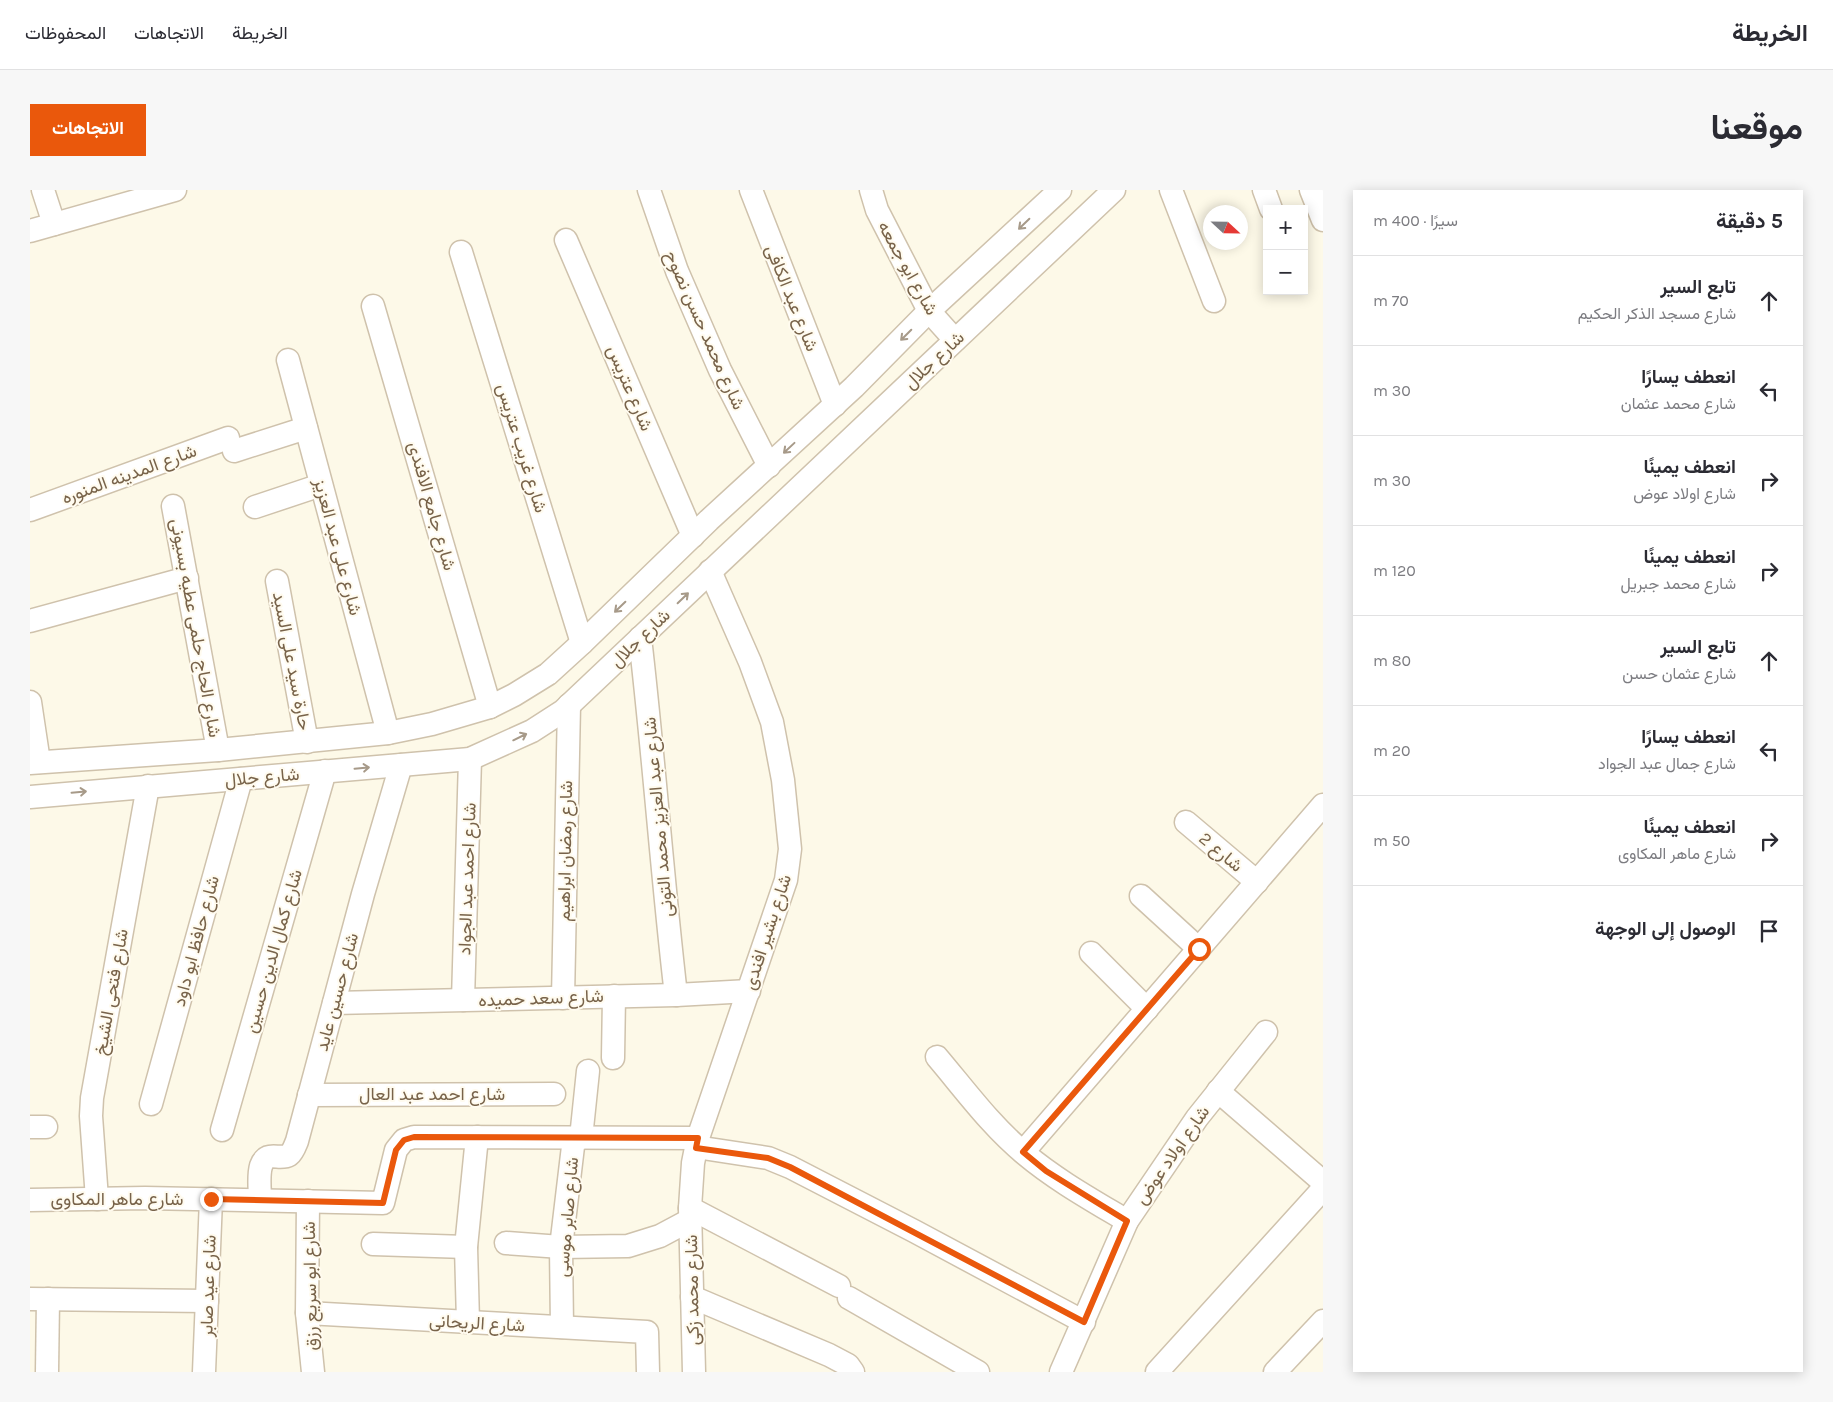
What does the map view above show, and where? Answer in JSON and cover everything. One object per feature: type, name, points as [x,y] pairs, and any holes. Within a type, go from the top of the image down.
[{"type":"street","points":[[43,190],[54,224]]},
{"type":"street","points":[[30,232],[175,190]]},
{"type":"street","name":"شارع محمد حسن نصوح","points":[[649,190],[677,270],[720,370],[769,466]]},
{"type":"street","name":"شارع عبد الكافى","points":[[751,190],[835,405]]},
{"type":"street","name":"شارع ابو جمعه","points":[[872,190],[876,210],[929,311],[955,340]]},
{"type":"street","name":"شارع جلال","points":[[30,797],[470,759],[532,731],[569,705],[1114,190]]},
{"type":"street","points":[[1171,190],[1214,301]]},
{"type":"street","points":[[1264,190],[1270,205]]},
{"type":"street","points":[[1311,190],[1323,220]]},
{"type":"street","name":"شارع جلال","points":[[35,763],[218,750],[388,734],[432,724],[490,707],[514,695],[548,674],[582,643],[693,536],[854,387],[929,311],[1057,191]]},
{"type":"street","name":"شارع عتريس","points":[[566,240],[693,536]]},
{"type":"street","name":"شارع غريب عتريس","points":[[461,252],[582,643]]},
{"type":"street","name":"شارع جامع الافندى","points":[[373,306],[490,707]]},
{"type":"street","name":"شارع على عبد العزيز","points":[[288,360],[388,734]]},
{"type":"street","name":"شارع المدينه المنوره","points":[[30,510],[231,445],[306,428]]},
{"type":"street","points":[[255,507],[321,485]]},
{"type":"street","name":"شارع الحاج حلمى عطيه بسيونى","points":[[174,506],[218,750]]},
{"type":"street","name":"شارع بشير افندى","points":[[690,1214],[693,1163],[697,1143],[786,880],[790,849],[783,780],[772,722],[750,662],[710,572]]},
{"type":"street","points":[[30,621],[186,578]]},
{"type":"street","name":"حارة سيد على السيد","points":[[277,581],[307,742]]},
{"type":"street","name":"شارع عبد العزيز محمد التونى","points":[[640,638],[651,727],[660,849],[676,995]]},
{"type":"street","points":[[30,702],[35,763]]},
{"type":"street","name":"شارع رمضان ابراهيم","points":[[563,998],[569,705]]},
{"type":"street","name":"شارع احمد عبد الجواد","points":[[463,1000],[470,759]]},
{"type":"street","name":"شارع حسين عايد","points":[[260,1199],[261,1167],[266,1158],[272,1156],[284,1157],[290,1154],[297,1141],[363,894],[401,765]]},
{"type":"street","name":"شارع كمال الدين حسين","points":[[222,1130],[325,771]]},
{"type":"street","name":"شارع حافظ ابو داود","points":[[151,1104],[241,778]]},
{"type":"street","name":"شارع فتحى الشيخ","points":[[97,1199],[91,1116],[92,1098],[148,786]]},
{"type":"street","points":[[1023,1152],[1323,805]]},
{"type":"street","name":"شارع 2","points":[[1186,822],[1257,882]]},
{"type":"street","points":[[1141,896],[1199,949]]},
{"type":"street","points":[[1091,953],[1147,1009]]},
{"type":"street","name":"شارع سعد حميده","points":[[334,1004],[676,995],[749,991]]},
{"type":"street","points":[[613,1058],[614,996]]},
{"type":"street","name":"شارع اولاد عوض","points":[[1061,1372],[1127,1221],[1155,1177],[1197,1118],[1266,1032]]},
{"type":"street","points":[[937,1057],[993,1124],[1023,1152],[1046,1171],[1127,1221]]},
{"type":"street","name":"شارع صابر موسى","points":[[562,1327],[561,1247],[588,1071]]},
{"type":"street","points":[[1218,1091],[1323,1182]]},
{"type":"street","name":"شارع احمد عبد العال","points":[[309,1095],[554,1094]]},
{"type":"street","name":"شارع ماهر المكاوى","points":[[30,1200],[260,1199],[383,1203],[396,1150],[404,1140],[414,1137],[477,1137]]},
{"type":"street","points":[[468,1322],[466,1247],[477,1137],[578,1138],[697,1143],[768,1158],[790,1167],[1084,1322]]},
{"type":"street","points":[[1157,1372],[1323,1189]]},
{"type":"street","name":"شارع عيد صابر","points":[[204,1372],[211,1199]]},
{"type":"street","name":"شارع ابو سريع رزق","points":[[308,1201],[307,1313],[313,1372]]},
{"type":"street","points":[[506,1244],[561,1247],[628,1246],[660,1236],[690,1214],[844,1292],[978,1372]]},
{"type":"street","name":"شارع محمد زكى","points":[[690,1214],[694,1372]]},
{"type":"street","points":[[372,1244],[466,1247]]},
{"type":"street","points":[[692,1297],[829,1355],[848,1365],[853,1372]]},
{"type":"street","points":[[47,1372],[39,1299],[208,1300]]},
{"type":"street","name":"شارع الريحانى","points":[[307,1313],[647,1332],[648,1372]]},
{"type":"street","points":[[1275,1372],[1323,1322]]},
{"type":"route","points":[[211,1199],[383,1203],[396,1150],[404,1140],[414,1137],[698,1138],[696,1148],[768,1158],[790,1167],[1084,1322],[1127,1221],[1046,1171],[1023,1152],[1199,949]]}]
